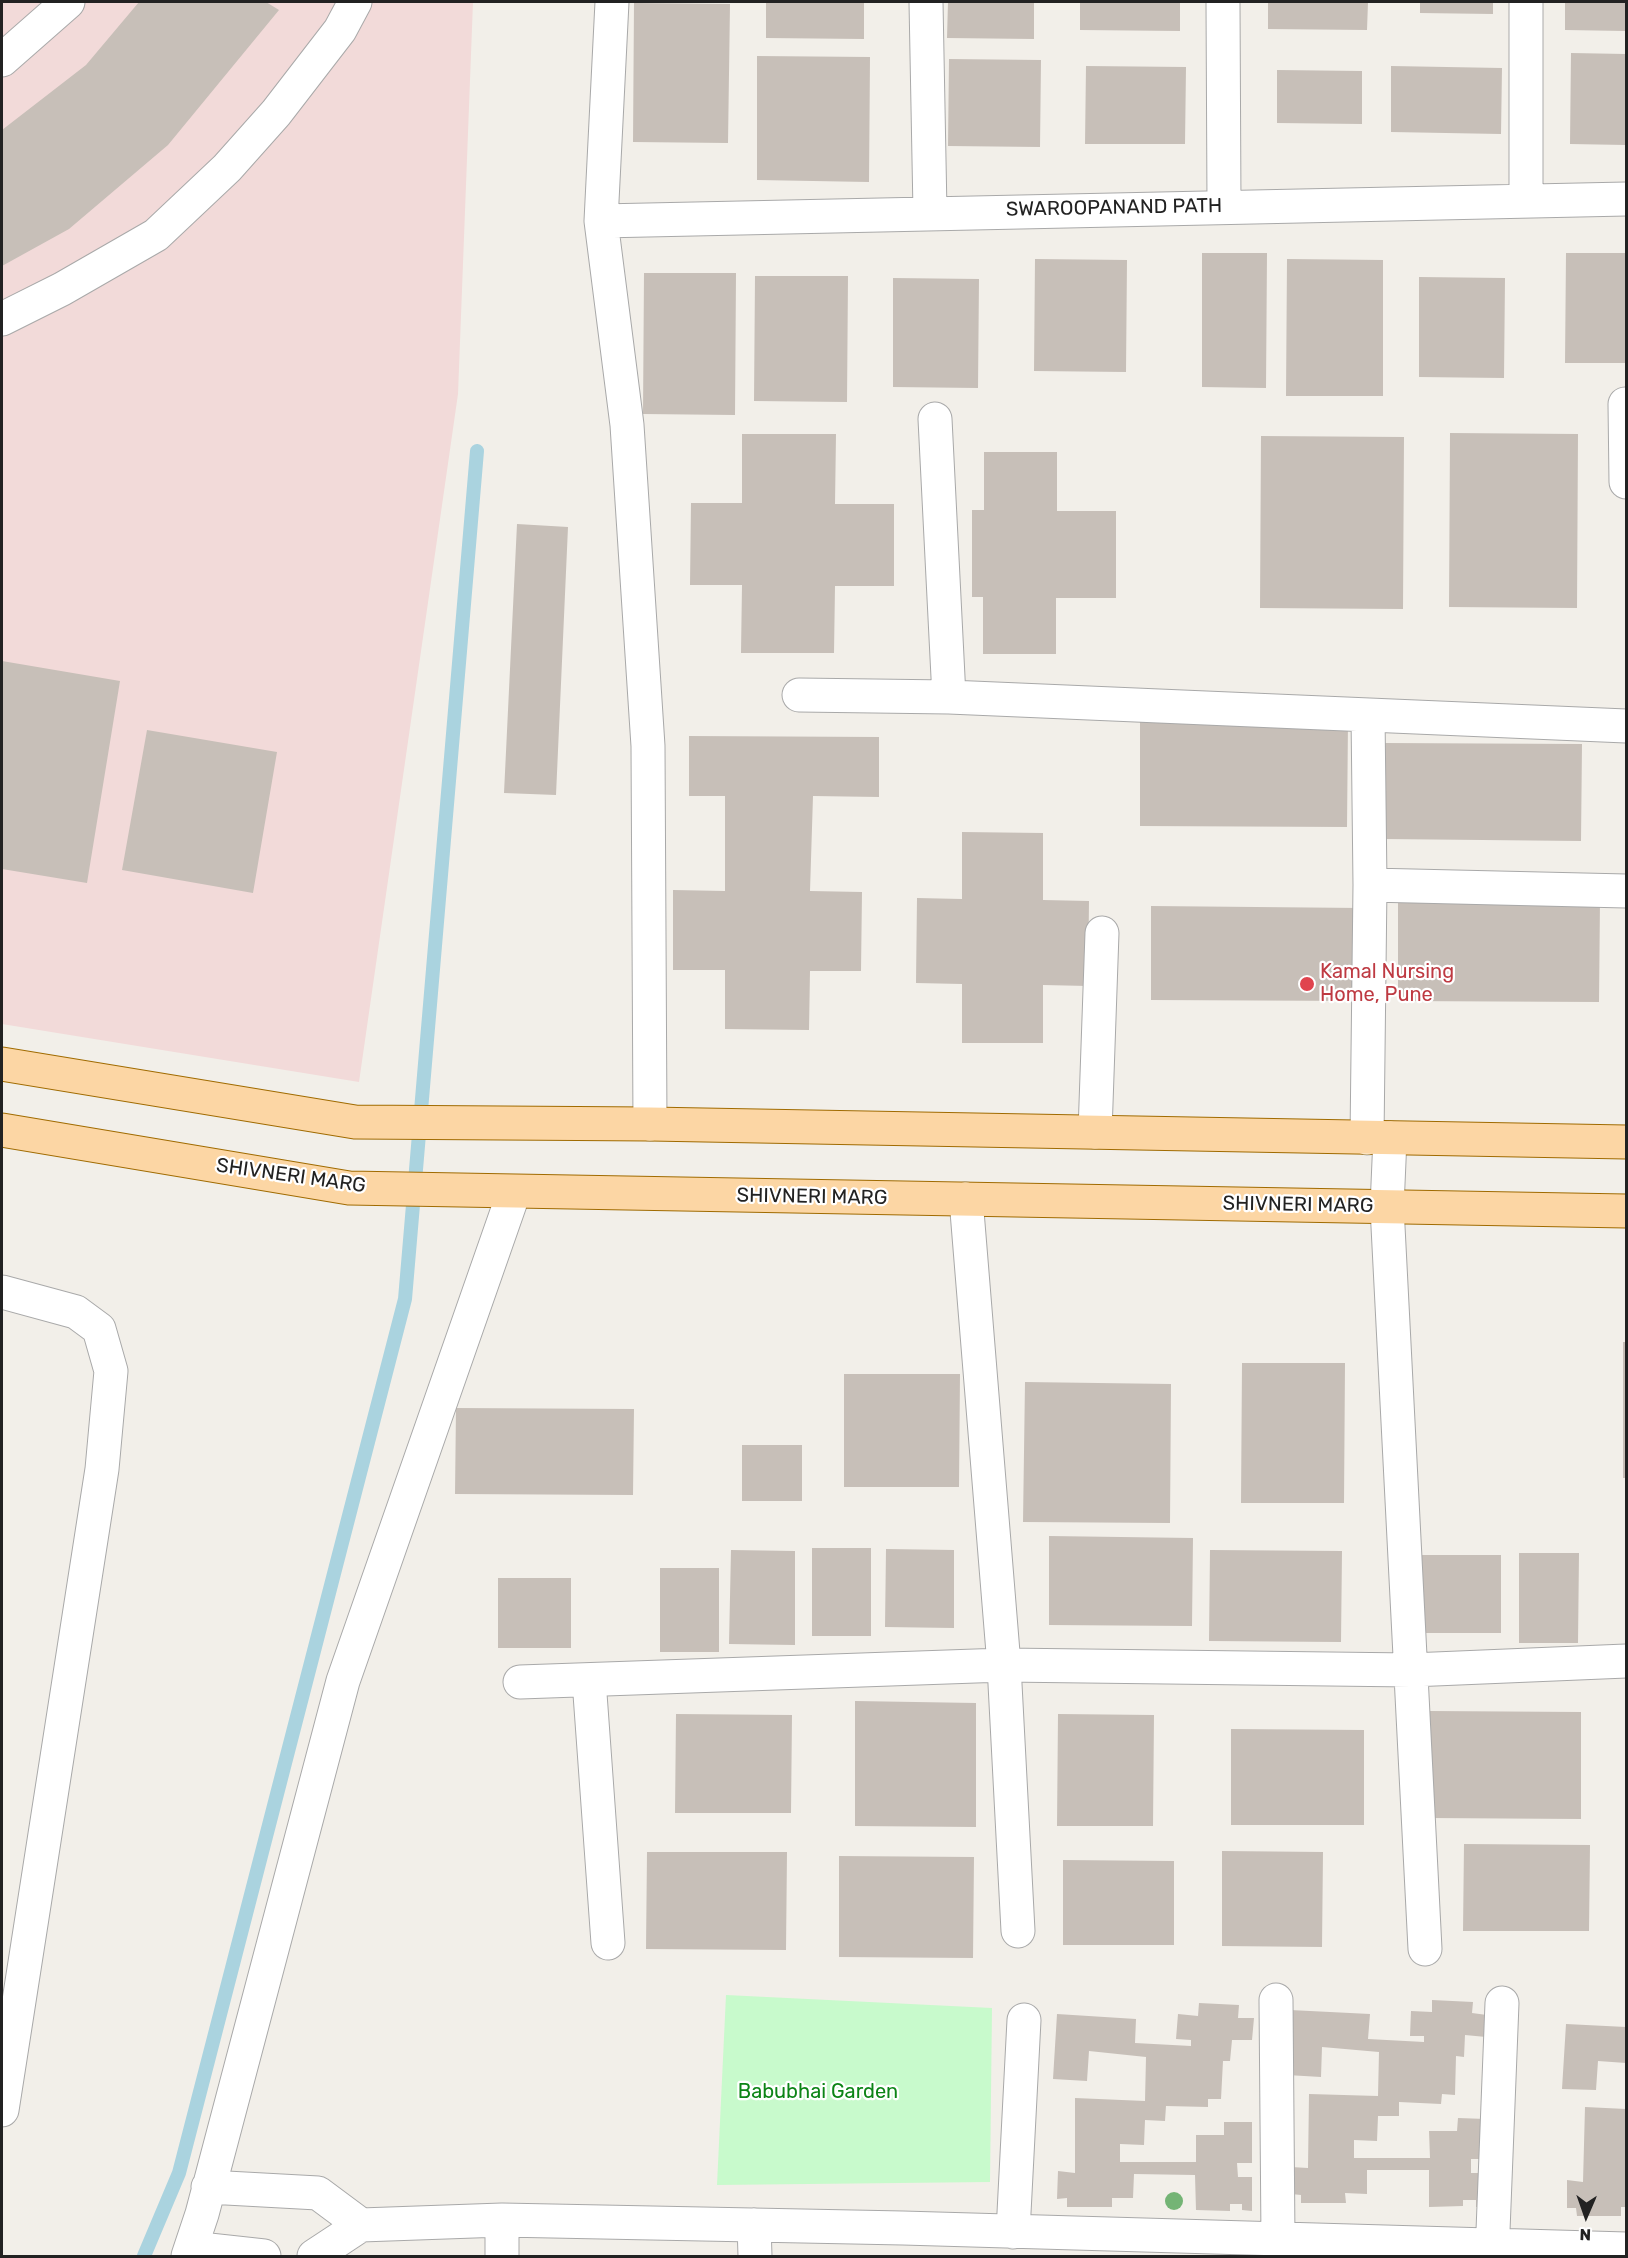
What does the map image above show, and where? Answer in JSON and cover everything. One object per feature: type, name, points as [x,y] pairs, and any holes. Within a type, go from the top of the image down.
[{"type":"main road","points":[[2,1064],[355,1122],[650,1124],[1626,1142]]},
{"type":"main road","name":"SHIVNERI MARG","points":[[2,1134],[349,1188],[1626,1212]]},
{"type":"street","points":[[2,60],[68,2]]},
{"type":"street","points":[[2,318],[62,289],[156,234],[227,168],[276,113],[340,30],[355,2]]},
{"type":"street","points":[[612,2],[601,221],[627,425],[648,746],[650,1124]]},
{"type":"street","points":[[926,2],[930,212]]},
{"type":"street","points":[[1223,2],[1224,206]]},
{"type":"street","points":[[1526,2],[1526,201]]},
{"type":"street","name":"SWAROOPANAND PATH","points":[[601,221],[930,212],[1626,199]]},
{"type":"street","points":[[1625,404],[1626,482]]},
{"type":"street","points":[[935,419],[949,697]]},
{"type":"street","points":[[799,695],[949,697],[1626,726]]},
{"type":"street","points":[[1368,715],[1370,885],[1378,1138],[1387,1207],[1425,1949]]},
{"type":"street","points":[[1370,885],[1626,891]]},
{"type":"street","points":[[1095,1132],[1102,933]]},
{"type":"street","points":[[264,2256],[189,2252],[344,1681],[514,1192]]},
{"type":"street","points":[[966,1199],[1004,1665],[1018,1931]]},
{"type":"street","points":[[2,1292],[76,1312],[99,1329],[111,1371],[102,1469],[2,2110]]},
{"type":"street","points":[[520,1682],[1004,1665],[1411,1670],[1626,1661]]},
{"type":"street","points":[[589,1680],[608,1943]]},
{"type":"street","points":[[1276,2000],[1278,2239]]},
{"type":"street","points":[[1492,2251],[1503,2003]]},
{"type":"street","points":[[999,2240],[1024,2020]]},
{"type":"street","points":[[208,2187],[318,2193],[361,2224]]},
{"type":"street","points":[[314,2256],[361,2224],[502,2220],[754,2241],[999,2240],[1237,2247],[1278,2239],[1492,2251],[1626,2249]]},
{"type":"street","points":[[502,2220],[502,2256]]},
{"type":"shaded area","points":[[2,2],[473,2],[458,394],[359,1082],[2,1024]]},
{"type":"green space","name":"Babubhai Garden","points":[[726,1995],[992,2008],[990,2182],[717,2185]]},
{"type":"building","points":[[139,2],[266,2],[279,10],[168,145],[69,229],[2,266],[2,130],[86,65]]},
{"type":"building","points":[[766,2],[864,2],[864,39],[766,38]]},
{"type":"building","points":[[948,2],[1034,2],[1034,39],[947,38]]},
{"type":"building","points":[[1080,2],[1180,2],[1180,31],[1080,30]]},
{"type":"building","points":[[1268,2],[1368,2],[1367,30],[1268,29]]},
{"type":"building","points":[[1420,2],[1493,2],[1493,14],[1420,13]]},
{"type":"building","points":[[1565,2],[1626,2],[1626,31],[1565,30]]},
{"type":"building","points":[[634,3],[730,4],[728,143],[633,142]]},
{"type":"building","points":[[1571,53],[1626,54],[1626,145],[1570,144]]},
{"type":"building","points":[[757,56],[870,57],[869,182],[757,180]]},
{"type":"building","points":[[949,59],[1041,60],[1040,147],[948,146]]},
{"type":"building","points":[[1086,66],[1186,67],[1185,144],[1085,144]]},
{"type":"building","points":[[1391,66],[1502,68],[1501,134],[1391,132]]},
{"type":"building","points":[[1277,70],[1362,71],[1362,124],[1277,123]]},
{"type":"building","points":[[1202,253],[1267,253],[1266,388],[1202,387]]},
{"type":"building","points":[[1566,253],[1626,253],[1626,363],[1565,363]]},
{"type":"building","points":[[1035,259],[1127,260],[1126,372],[1034,371]]},
{"type":"building","points":[[1287,259],[1383,260],[1383,396],[1286,396]]},
{"type":"building","points":[[644,273],[736,273],[735,415],[643,414]]},
{"type":"building","points":[[755,276],[848,276],[847,402],[754,401]]},
{"type":"building","points":[[1419,277],[1505,278],[1504,378],[1419,377]]},
{"type":"building","points":[[893,278],[979,279],[978,388],[893,387]]},
{"type":"building","points":[[1450,433],[1578,434],[1577,608],[1449,607]]},
{"type":"building","points":[[742,434],[836,434],[835,504],[894,504],[894,586],[835,586],[834,653],[741,653],[742,585],[690,585],[691,503],[742,503]]},
{"type":"building","points":[[1261,436],[1404,437],[1403,609],[1260,608]]},
{"type":"building","points":[[984,452],[1057,452],[1057,511],[1116,511],[1116,598],[1056,598],[1056,654],[983,654],[983,597],[972,597],[972,510],[984,510]]},
{"type":"building","points":[[517,524],[568,527],[556,795],[504,793]]},
{"type":"building","points":[[2,661],[120,681],[87,883],[2,869]]},
{"type":"building","points":[[1140,720],[1348,721],[1347,827],[1140,826]]},
{"type":"building","points":[[147,730],[277,752],[253,893],[122,870]]},
{"type":"building","points":[[689,736],[879,737],[879,797],[813,796],[810,891],[862,892],[861,971],[810,971],[809,1030],[725,1029],[725,970],[673,970],[673,890],[725,891],[725,796],[689,796]]},
{"type":"building","points":[[1385,743],[1582,744],[1581,841],[1384,839]]},
{"type":"building","points":[[962,832],[1043,833],[1043,900],[1089,901],[1088,986],[1043,985],[1043,1043],[962,1043],[962,984],[916,983],[917,898],[962,899]]},
{"type":"building","points":[[1398,899],[1600,900],[1599,1002],[1398,1001]]},
{"type":"building","points":[[1151,906],[1361,908],[1361,1001],[1151,1000]]},
{"type":"building","points":[[1623,1342],[1626,1342],[1626,1478],[1623,1478]]},
{"type":"building","points":[[1242,1363],[1345,1363],[1344,1503],[1241,1503]]},
{"type":"building","points":[[844,1374],[960,1374],[959,1487],[844,1487]]},
{"type":"building","points":[[1025,1382],[1171,1384],[1170,1523],[1023,1522]]},
{"type":"building","points":[[456,1408],[634,1409],[633,1495],[455,1494]]},
{"type":"building","points":[[742,1445],[802,1445],[802,1501],[742,1501]]},
{"type":"building","points":[[1049,1536],[1193,1538],[1192,1626],[1049,1625]]},
{"type":"building","points":[[812,1548],[871,1548],[871,1636],[812,1636]]},
{"type":"building","points":[[886,1549],[954,1550],[954,1628],[885,1627]]},
{"type":"building","points":[[731,1550],[795,1551],[795,1645],[729,1644]]},
{"type":"building","points":[[1210,1550],[1342,1551],[1341,1642],[1209,1641]]},
{"type":"building","points":[[1519,1553],[1579,1553],[1578,1643],[1519,1643]]},
{"type":"building","points":[[1422,1555],[1501,1555],[1501,1633],[1423,1633]]},
{"type":"building","points":[[660,1568],[719,1568],[719,1652],[660,1652]]},
{"type":"building","points":[[498,1578],[571,1578],[571,1648],[498,1648]]},
{"type":"building","points":[[855,1701],[976,1703],[976,1827],[855,1826]]},
{"type":"building","points":[[1430,1711],[1581,1712],[1581,1819],[1429,1818]]},
{"type":"building","points":[[676,1714],[792,1715],[791,1813],[675,1813]]},
{"type":"building","points":[[1058,1714],[1154,1715],[1153,1826],[1057,1826]]},
{"type":"building","points":[[1231,1729],[1364,1730],[1364,1825],[1231,1825]]},
{"type":"building","points":[[1464,1844],[1590,1845],[1589,1931],[1463,1931]]},
{"type":"building","points":[[1222,1851],[1323,1852],[1322,1947],[1222,1946]]},
{"type":"building","points":[[647,1852],[787,1852],[786,1950],[646,1949]]},
{"type":"building","points":[[839,1856],[974,1857],[973,1958],[839,1957]]},
{"type":"building","points":[[1063,1860],[1174,1861],[1174,1945],[1063,1945]]},
{"type":"building","points":[[1432,2000],[1473,2002],[1472,2013],[1487,2015],[1486,2037],[1465,2035],[1464,2057],[1456,2056],[1455,2095],[1442,2094],[1441,2104],[1399,2102],[1399,2116],[1378,2116],[1377,2141],[1354,2140],[1354,2158],[1430,2158],[1429,2131],[1457,2131],[1458,2118],[1486,2119],[1486,2159],[1471,2159],[1471,2173],[1485,2173],[1486,2207],[1476,2207],[1476,2200],[1463,2200],[1463,2206],[1429,2207],[1429,2170],[1367,2170],[1367,2194],[1345,2193],[1346,2203],[1301,2203],[1301,2195],[1291,2194],[1291,2167],[1308,2168],[1309,2094],[1378,2096],[1379,2052],[1322,2047],[1321,2077],[1287,2075],[1290,2010],[1370,2014],[1368,2039],[1424,2042],[1424,2036],[1410,2036],[1411,2011],[1432,2012]]},
{"type":"building","points":[[1199,2003],[1239,2005],[1238,2018],[1254,2018],[1252,2040],[1232,2040],[1230,2061],[1223,2061],[1221,2099],[1208,2099],[1208,2107],[1166,2106],[1165,2121],[1145,2120],[1144,2145],[1120,2144],[1120,2162],[1196,2162],[1196,2135],[1224,2135],[1224,2122],[1252,2122],[1252,2163],[1237,2163],[1238,2177],[1252,2177],[1252,2211],[1242,2210],[1242,2204],[1230,2204],[1230,2211],[1196,2210],[1195,2175],[1134,2174],[1133,2198],[1112,2198],[1112,2207],[1067,2207],[1067,2198],[1057,2199],[1058,2171],[1075,2173],[1075,2098],[1145,2101],[1146,2057],[1089,2051],[1087,2081],[1053,2079],[1057,2014],[1136,2019],[1135,2043],[1191,2046],[1191,2040],[1176,2039],[1178,2014],[1198,2016]]},
{"type":"building","points":[[1566,2024],[1626,2027],[1626,2063],[1598,2061],[1596,2090],[1562,2089]]},
{"type":"building","points":[[1585,2107],[1626,2109],[1626,2207],[1621,2207],[1621,2216],[1577,2216],[1576,2208],[1567,2208],[1567,2180],[1583,2182]]},
{"type":"waterway","points":[[144,2256],[179,2173],[405,1299],[477,451]]},
{"type":"place","name":"Kamal Nursing Home, Pune","points":[[1307,984]]}]
